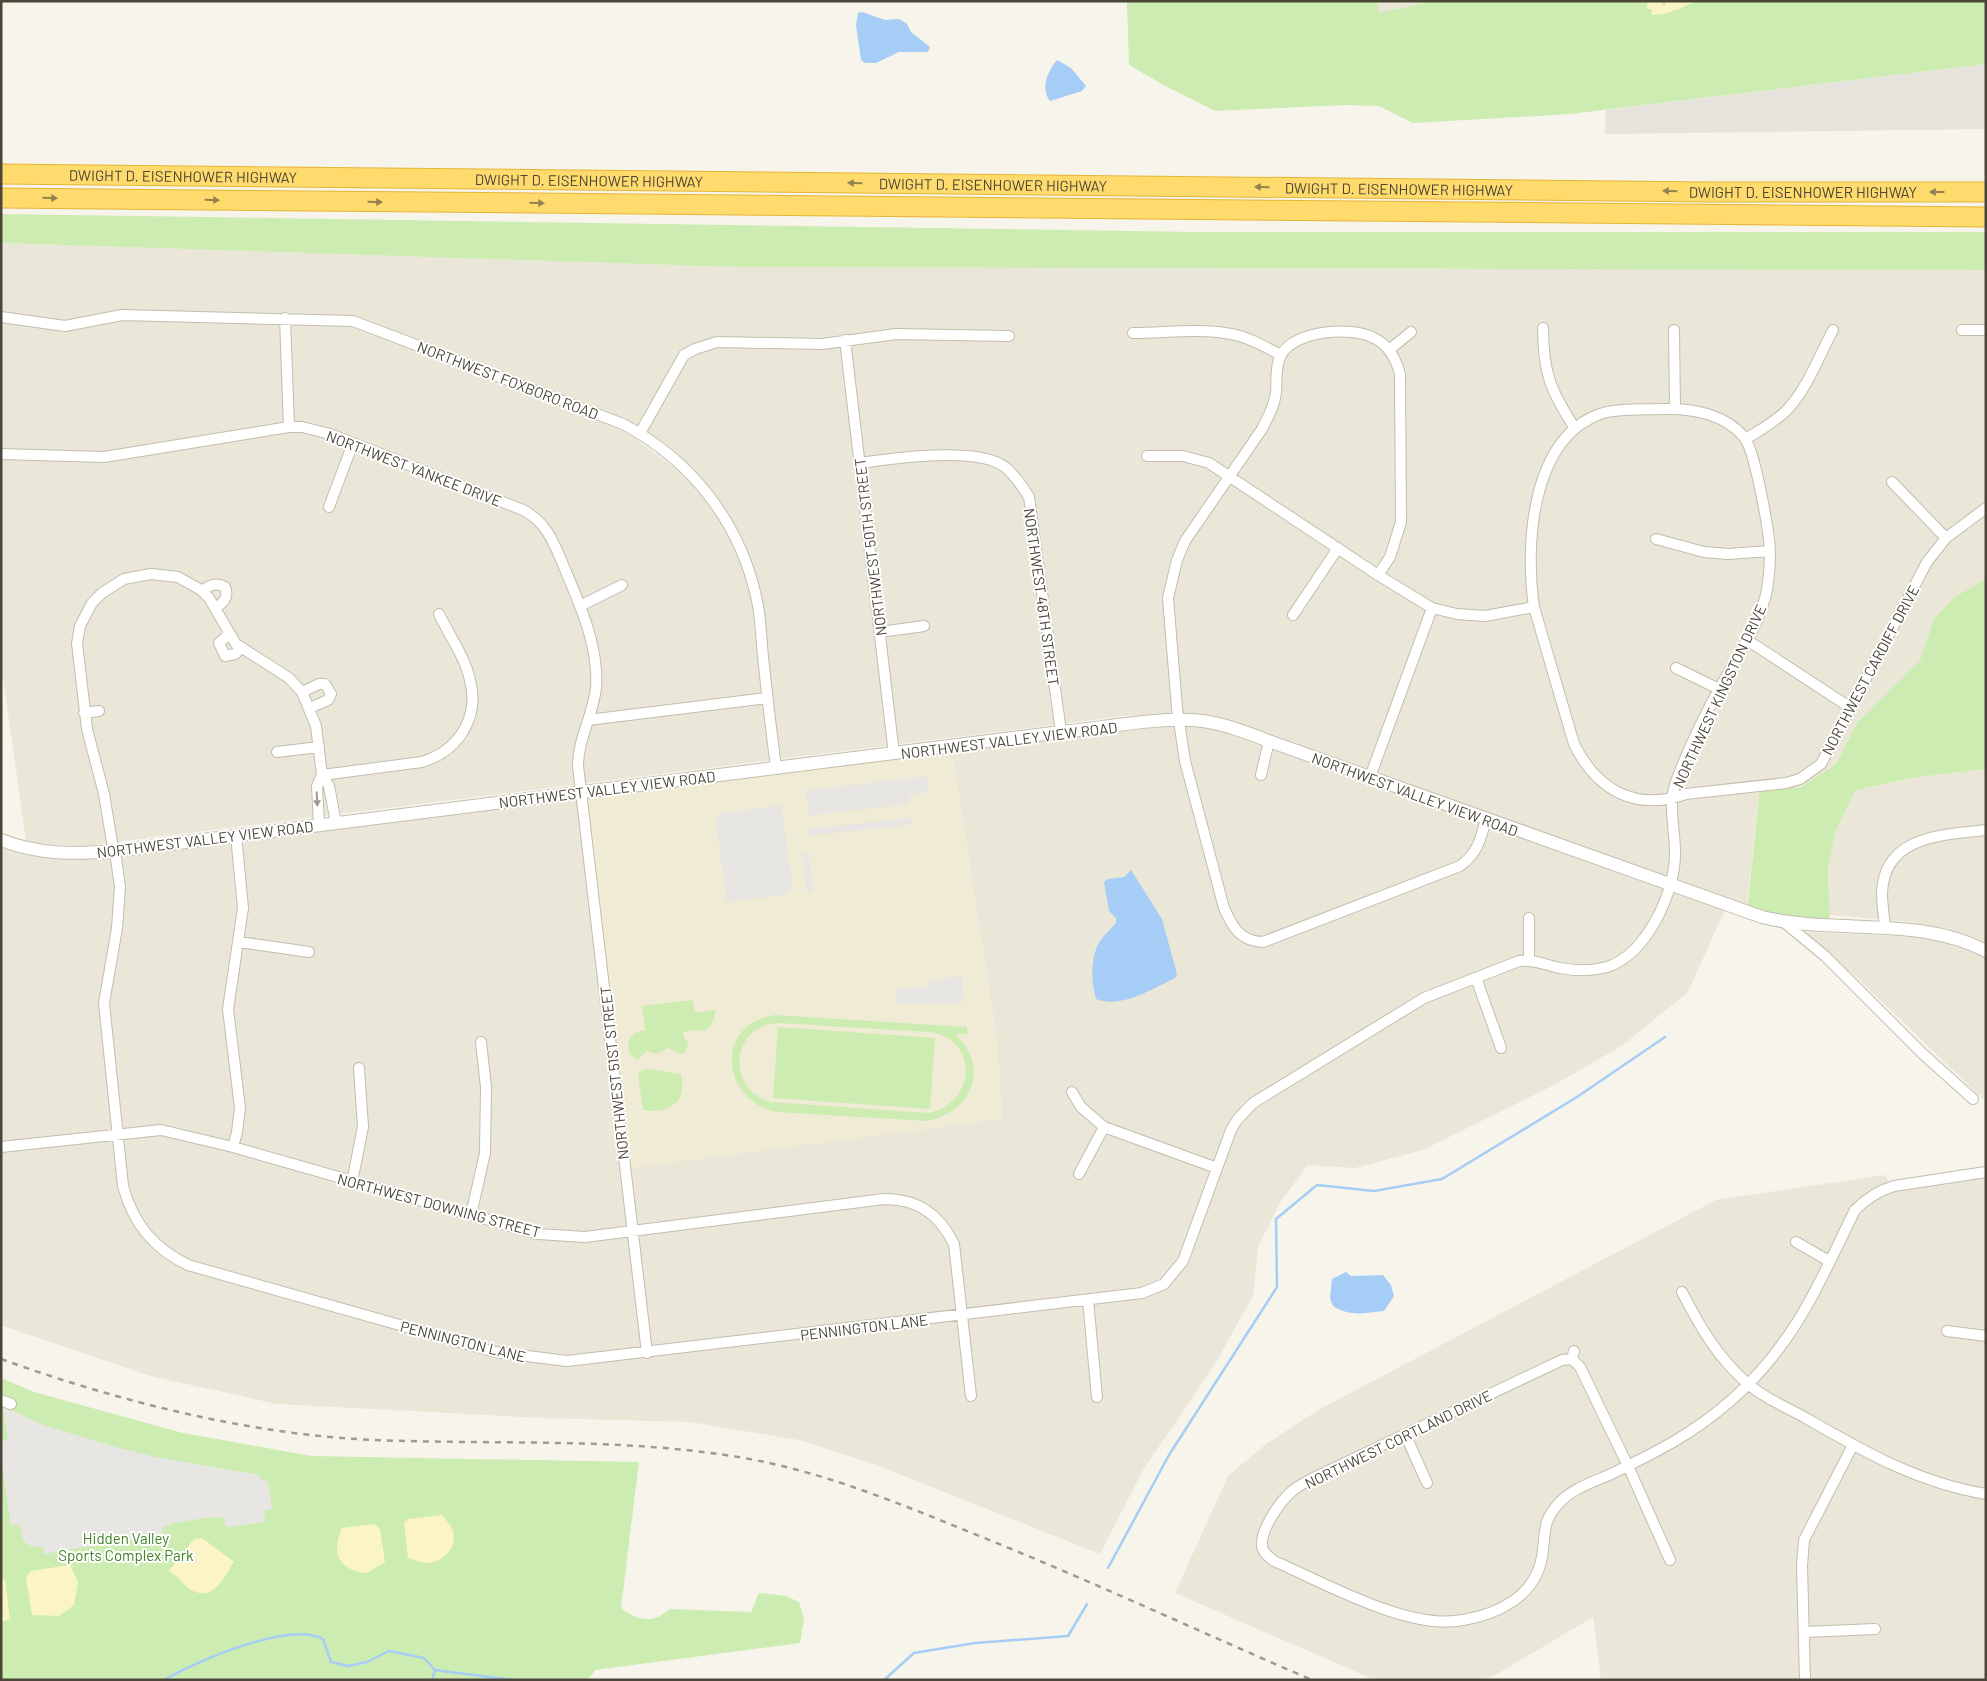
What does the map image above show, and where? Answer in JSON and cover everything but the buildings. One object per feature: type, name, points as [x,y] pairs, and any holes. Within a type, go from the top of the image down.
[{"type":"highway","name":"DWIGHT D. EISENHOWER HIGHWAY","points":[[1,174],[1700,192],[1986,192]]},
{"type":"highway","name":"DWIGHT D. EISENHOWER HIGHWAY","points":[[1,198],[1986,217]]},
{"type":"street","name":"NORTHWEST FOXBORO ROAD","points":[[1,317],[65,326],[122,315],[353,321],[623,424],[640,433],[693,476],[719,510],[738,542],[756,598],[776,767]]},
{"type":"street","points":[[285,318],[289,427]]},
{"type":"street","points":[[1543,328],[1543,349],[1550,385],[1574,427],[1603,413],[1675,409],[1707,413],[1722,420],[1746,439],[1773,422],[1788,408],[1799,393],[1833,330]]},
{"type":"street","points":[[1674,330],[1675,409]]},
{"type":"street","points":[[1962,330],[1986,330]]},
{"type":"street","points":[[1133,333],[1209,332],[1232,334],[1253,340],[1281,355]]},
{"type":"street","points":[[1378,575],[1390,557],[1401,522],[1400,374],[1396,361],[1389,350],[1374,338],[1363,334],[1320,332],[1300,339],[1281,355],[1272,411],[1262,429],[1185,541],[1171,581],[1169,618],[1185,761],[1224,908],[1239,936],[1252,942],[1270,940],[1460,866],[1470,858],[1477,848],[1486,819]]},
{"type":"street","points":[[1389,350],[1411,332]]},
{"type":"street","points":[[640,433],[674,369],[684,355],[695,348],[717,342],[822,344],[896,334],[1009,336]]},
{"type":"street","name":"NORTHWEST 50TH STREET","points":[[845,340],[894,754]]},
{"type":"street","name":"NORTHWEST YANKEE DRIVE","points":[[1,454],[104,457],[289,427],[313,430],[354,443],[533,516],[552,539],[580,606],[592,647],[596,690],[578,756],[581,793]]},
{"type":"street","name":"NORTHWEST CARDIFF DRIVE","points":[[1574,427],[1560,444],[1545,474],[1538,496],[1530,544],[1531,585],[1534,607],[1574,744],[1582,761],[1594,776],[1610,788],[1631,798],[1648,800],[1672,799],[1686,794],[1786,783],[1800,779],[1821,764],[1919,576],[1946,538],[1986,508]]},
{"type":"street","name":"NORTHWEST KINGSTON DRIVE","points":[[1528,959],[1575,970],[1608,966],[1634,950],[1652,929],[1670,885],[1676,855],[1672,799],[1676,781],[1719,689],[1762,609],[1770,572],[1770,551],[1753,457],[1746,439]]},
{"type":"street","points":[[329,507],[354,443]]},
{"type":"street","name":"NORTHWEST 48TH STREET","points":[[860,463],[915,455],[987,459],[1004,466],[1019,480],[1029,497],[1060,732]]},
{"type":"street","points":[[1146,456],[1196,458],[1228,476],[1378,575],[1432,608],[1457,614],[1485,616],[1534,607]]},
{"type":"street","points":[[1892,482],[1946,538]]},
{"type":"street","points":[[1656,539],[1704,552],[1728,554],[1770,551]]},
{"type":"street","points":[[1293,615],[1338,548]]},
{"type":"street","name":"PENNINGTON LANE","points":[[202,591],[178,577],[151,574],[124,580],[102,593],[92,602],[80,626],[77,643],[84,713],[104,794],[120,887],[118,914],[104,1003],[123,1186],[131,1212],[152,1241],[188,1265],[515,1356],[567,1361],[647,1353],[1088,1300],[1153,1290],[1171,1277],[1183,1261],[1231,1130],[1237,1120],[1253,1103],[1424,998],[1528,959]]},
{"type":"street","points":[[215,608],[223,603],[226,597],[225,587],[214,584],[202,591],[215,608],[229,634],[241,648],[289,678],[302,692],[310,708],[319,747],[322,775],[329,786],[336,823]]},
{"type":"street","points":[[580,606],[622,586]]},
{"type":"street","points":[[1370,777],[1432,608]]},
{"type":"street","points":[[322,775],[422,762],[437,758],[458,740],[467,726],[472,712],[473,692],[470,678],[439,614]]},
{"type":"street","points":[[880,632],[924,626]]},
{"type":"street","points":[[229,634],[219,643],[225,656],[235,654],[241,648]]},
{"type":"street","points":[[1747,640],[1851,708]]},
{"type":"street","points":[[1676,668],[1719,689]]},
{"type":"street","points":[[302,692],[319,684],[324,684],[328,688],[331,694],[328,700],[310,708]]},
{"type":"street","points":[[588,720],[767,698]]},
{"type":"street","points":[[84,713],[99,711]]},
{"type":"street","name":"NORTHWEST VALLEY VIEW ROAD","points":[[1,840],[47,852],[70,854],[115,851],[1060,732],[1179,720],[1225,726],[1762,917],[1785,923],[1922,931],[1954,938],[1986,951]]},
{"type":"street","points":[[1262,775],[1269,741]]},
{"type":"street","points":[[277,752],[319,747]]},
{"type":"street","points":[[319,825],[317,786],[322,775]]},
{"type":"street","name":"NORTHWEST 51ST STREET","points":[[581,793],[647,1353]]},
{"type":"street","points":[[1885,928],[1882,893],[1884,880],[1889,868],[1906,848],[1919,840],[1929,837],[1986,830]]},
{"type":"street","points":[[233,1147],[240,1108],[228,1009],[243,908],[236,835]]},
{"type":"street","points":[[1528,959],[1529,918]]},
{"type":"street","points":[[1785,923],[1825,956],[1923,1054],[1973,1099]]},
{"type":"street","points":[[239,942],[309,952]]},
{"type":"street","points":[[1476,978],[1501,1048]]},
{"type":"street","points":[[471,1215],[485,1153],[486,1088],[481,1042]]},
{"type":"street","points":[[352,1182],[363,1127],[359,1068]]},
{"type":"street","points":[[1072,1092],[1081,1107],[1104,1127],[1217,1168]]},
{"type":"street","points":[[1079,1174],[1104,1127]]},
{"type":"street","name":"NORTHWEST DOWNING STREET","points":[[1,1147],[118,1133],[161,1130],[233,1147],[538,1234],[567,1237],[884,1199],[910,1201],[933,1213],[948,1232],[954,1244],[963,1314]]},
{"type":"street","name":"NORTHWEST CORTLAND DRIVE","points":[[1670,1560],[1628,1466],[1573,1355],[1406,1436],[1326,1472],[1292,1490],[1281,1502],[1265,1532],[1262,1546],[1263,1558],[1401,1616],[1441,1622],[1461,1621],[1498,1610],[1516,1600],[1528,1589],[1536,1577],[1542,1554],[1545,1524],[1561,1500],[1580,1488],[1628,1466],[1701,1424],[1749,1385],[1782,1346],[1797,1323],[1855,1210],[1876,1192],[1907,1183],[1986,1172]]},
{"type":"street","points":[[1796,1242],[1829,1261]]},
{"type":"street","points":[[1682,1292],[1706,1336],[1720,1356],[1749,1385],[1853,1445],[1913,1475],[1937,1484],[1986,1494]]},
{"type":"street","points":[[1088,1300],[1097,1397]]},
{"type":"street","points":[[963,1314],[971,1396]]},
{"type":"street","points":[[1947,1331],[1986,1336]]},
{"type":"street","points":[[1406,1436],[1427,1483]]},
{"type":"street","points":[[1805,1680],[1802,1566],[1804,1540],[1853,1445]]},
{"type":"street","points":[[1805,1632],[1875,1629]]},
{"type":"shaded area","points":[[1378,1],[1431,1],[1379,13]]},
{"type":"shaded area","points":[[1986,64],[1986,129],[1605,134],[1606,110]]},
{"type":"shaded area","points":[[1,243],[734,267],[1986,270],[1986,579],[1956,596],[1934,619],[1920,660],[1857,723],[1836,764],[1799,788],[1759,792],[1747,905],[1252,727],[1210,715],[1192,713],[1124,716],[100,844],[79,846],[40,843],[26,841],[1,663]],"holes":[[[545,388],[629,422],[671,450],[703,481],[730,518],[721,524],[698,490],[682,473],[632,436],[607,423],[540,398]]]},
{"type":"shaded area","points":[[1204,721],[1727,905],[1688,992],[1623,1045],[1554,1085],[1423,1150],[1355,1168],[1308,1165],[1281,1201],[1258,1247],[1253,1296],[1215,1364],[1143,1470],[1100,1554],[874,1464],[799,1440],[691,1422],[541,1418],[277,1404],[150,1376],[1,1325],[1,840],[70,854],[581,793],[1002,1119],[996,1033],[951,746]]},
{"type":"shaded area","points":[[951,746],[996,1033],[1002,1119],[625,1169],[581,793]]},
{"type":"shaded area","points":[[1986,769],[1986,942],[1962,933],[1911,922],[1829,915],[1828,869],[1836,830],[1856,790],[1912,778]]},
{"type":"shaded area","points":[[927,776],[928,792],[909,796],[910,804],[809,816],[805,791]]},
{"type":"shaded area","points":[[781,805],[793,889],[788,890],[784,895],[727,903],[715,815]]},
{"type":"shaded area","points":[[912,817],[913,824],[811,836],[810,829]]},
{"type":"shaded area","points":[[808,853],[814,892],[807,893],[802,854]]},
{"type":"shaded area","points":[[1806,932],[1916,937],[1936,940],[1986,957],[1986,1102],[1853,974],[1808,937]]},
{"type":"shaded area","points":[[962,976],[963,1003],[896,1004],[897,988],[929,987],[929,980]]},
{"type":"shaded area","points":[[1885,1175],[1893,1189],[1986,1178],[1986,1680],[1601,1680],[1593,1617],[1492,1677],[1471,1680],[1375,1680],[1175,1593],[1228,1476],[1266,1444],[1320,1409],[1716,1200]]},
{"type":"shaded area","points":[[3,1406],[43,1425],[116,1447],[155,1457],[260,1475],[261,1480],[268,1481],[272,1509],[264,1511],[265,1522],[226,1527],[224,1518],[212,1517],[173,1523],[162,1528],[162,1534],[44,1554],[43,1547],[33,1547],[24,1542],[19,1525],[11,1525],[1,1458],[1,1441],[8,1440]]},
{"type":"green space","points":[[1127,1],[1378,1],[1379,13],[1431,1],[1986,1],[1986,64],[1570,114],[1413,123],[1379,106],[1344,105],[1215,111],[1129,65]]},
{"type":"green space","points":[[1,214],[1197,232],[1986,232],[1986,270],[734,267],[1,243]]},
{"type":"green space","points":[[1986,579],[1986,769],[1912,778],[1856,790],[1836,830],[1828,869],[1830,925],[1747,912],[1760,786],[1799,788],[1836,764],[1857,723],[1920,660],[1934,619],[1956,596]]},
{"type":"green space","points":[[693,1000],[695,1013],[716,1010],[712,1022],[704,1031],[683,1032],[685,1039],[689,1041],[685,1053],[679,1054],[669,1048],[657,1054],[647,1051],[638,1059],[632,1056],[628,1048],[631,1038],[639,1031],[645,1030],[642,1006]]},
{"type":"green space","points":[[775,1015],[967,1027],[967,1034],[955,1034],[966,1047],[972,1060],[974,1074],[971,1086],[965,1098],[955,1108],[943,1116],[927,1121],[777,1112],[758,1105],[744,1093],[735,1078],[732,1062],[734,1046],[742,1032],[755,1021]],"holes":[[[779,1023],[929,1032],[945,1037],[957,1046],[964,1058],[966,1071],[963,1084],[956,1097],[945,1107],[929,1113],[770,1102],[755,1095],[746,1084],[740,1071],[743,1045],[751,1034],[763,1026]]]},
{"type":"green space","points":[[778,1027],[935,1038],[930,1109],[773,1098]]},
{"type":"green space","points":[[650,1069],[681,1074],[682,1087],[679,1099],[665,1109],[643,1110],[638,1074],[642,1070]]},
{"type":"green space","name":"Hidden Valley Sports Complex Park","points":[[1,1378],[34,1392],[183,1433],[312,1456],[639,1462],[621,1608],[634,1616],[646,1619],[657,1617],[670,1609],[751,1612],[759,1593],[786,1596],[799,1602],[804,1619],[800,1643],[595,1670],[588,1680],[1,1680]]},
{"type":"sand","points":[[1650,1],[1659,1],[1665,6],[1665,1],[1696,1],[1674,11],[1656,15],[1651,14],[1652,9],[1647,9],[1647,4]]},
{"type":"sand","points":[[442,1515],[450,1525],[454,1537],[448,1553],[433,1562],[424,1563],[408,1558],[404,1523],[408,1519]]},
{"type":"sand","points":[[374,1524],[380,1529],[385,1562],[367,1573],[349,1569],[343,1564],[337,1553],[337,1545],[342,1528]]},
{"type":"sand","points":[[202,1538],[234,1562],[222,1581],[212,1591],[198,1593],[190,1589],[169,1571],[194,1539]]},
{"type":"sand","points":[[70,1565],[78,1582],[74,1605],[59,1616],[32,1615],[26,1577],[31,1571]]},
{"type":"sand","points":[[1,1577],[5,1580],[10,1619],[1,1622]]},
{"type":"water","points":[[862,12],[885,20],[899,19],[907,24],[911,32],[930,47],[928,52],[899,52],[876,63],[865,63],[861,60],[856,25],[858,13]]},
{"type":"water","points":[[1057,60],[1071,68],[1086,86],[1082,91],[1050,101],[1045,85],[1051,69]]},
{"type":"water","points":[[1131,870],[1162,919],[1177,974],[1175,978],[1126,1000],[1106,1001],[1096,999],[1092,977],[1094,954],[1102,939],[1116,923],[1116,918],[1109,911],[1104,882],[1108,879],[1124,877]]},
{"type":"water","points":[[1346,1272],[1351,1276],[1383,1275],[1391,1285],[1394,1296],[1384,1311],[1351,1313],[1333,1306],[1330,1298],[1332,1279]]},
{"type":"waterway","points":[[1108,1568],[1169,1455],[1277,1287],[1276,1219],[1317,1185],[1374,1191],[1442,1179],[1577,1097],[1665,1037]]},
{"type":"waterway","points":[[884,1680],[914,1653],[975,1643],[1068,1636],[1087,1604]]},
{"type":"waterway","points":[[164,1680],[220,1654],[267,1639],[289,1635],[308,1635],[323,1639],[331,1662],[348,1666],[367,1662],[389,1651],[424,1658],[435,1670],[432,1680]]},
{"type":"waterway","points":[[435,1670],[513,1680]]},
{"type":"railway","points":[[1,1359],[91,1389],[138,1402],[233,1423],[281,1431],[375,1440],[606,1444],[652,1447],[744,1458],[803,1471],[888,1500],[1058,1568],[1312,1680]]}]
